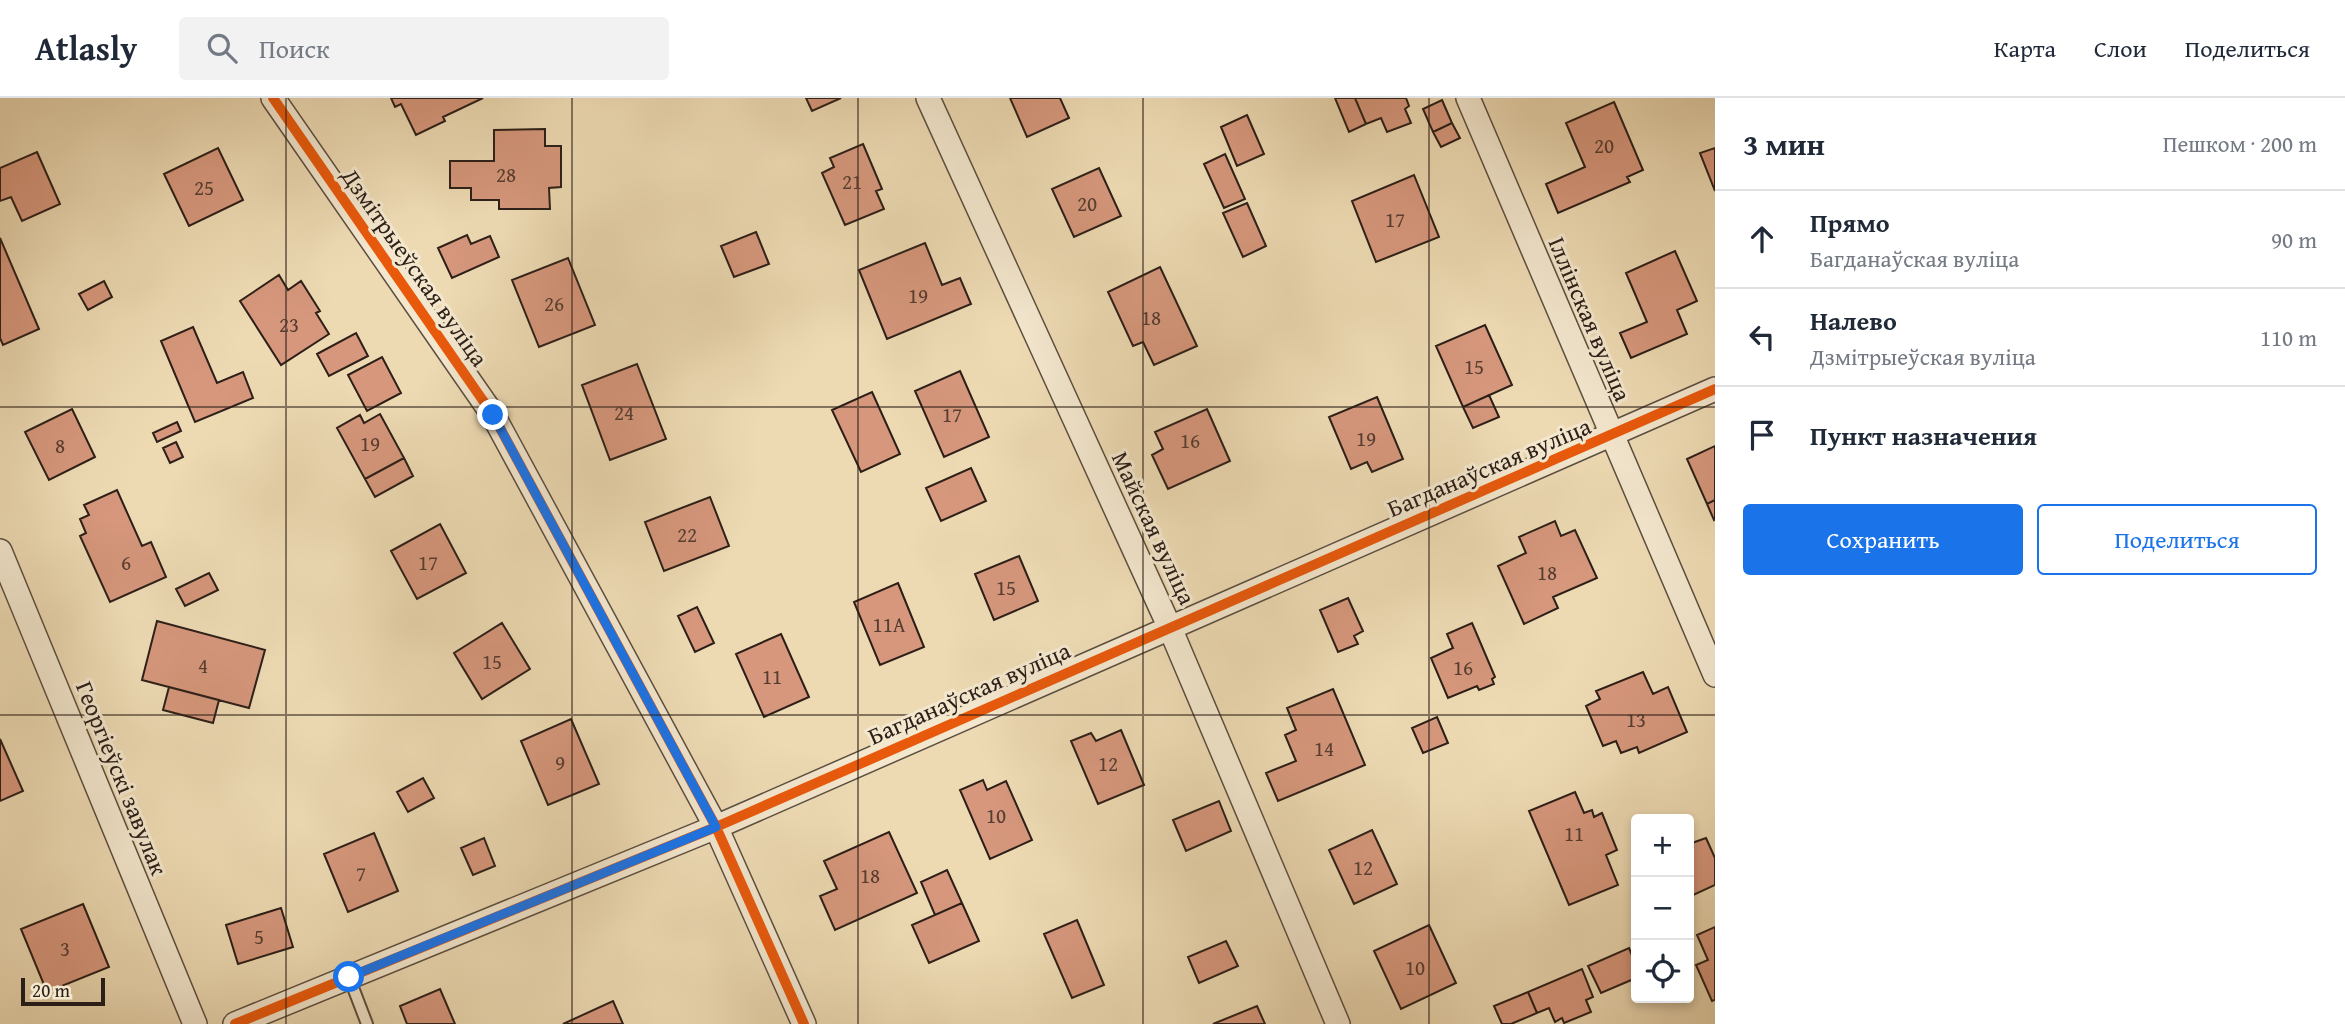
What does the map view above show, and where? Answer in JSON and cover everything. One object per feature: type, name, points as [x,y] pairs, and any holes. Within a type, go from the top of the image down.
[{"type":"street","name":"Дзмітрыеўская вуліца","points":[[273,98],[493,415],[716,827],[804,1024]]},
{"type":"street","name":"Майская вуліца","points":[[928,98],[1170,628],[1338,1024]]},
{"type":"street","name":"Іллінская вуліца","points":[[1468,98],[1715,676]]},
{"type":"street","name":"Багданаўская вуліца","points":[[234,1024],[716,827],[1715,389]]},
{"type":"street","name":"Георгіеўскі завулак","points":[[0,551],[195,1024]]},
{"type":"lane","points":[[349,977],[367,1024]]},
{"type":"building","points":[[391,98],[483,98],[443,117],[445,121],[416,135],[401,104],[395,107]]},
{"type":"building","points":[[806,98],[841,98],[812,111]]},
{"type":"building","points":[[1010,98],[1060,98],[1069,118],[1027,137]]},
{"type":"building","points":[[1335,98],[1355,98],[1366,124],[1349,132]]},
{"type":"building","points":[[1355,98],[1406,98],[1409,106],[1405,109],[1411,123],[1387,132],[1381,118],[1366,124]]},
{"type":"building","points":[[1442,100],[1452,123],[1433,132],[1423,109]]},
{"type":"building","points":[[1614,102],[1643,170],[1627,177],[1630,182],[1558,213],[1546,184],[1585,167],[1566,123]]},
{"type":"building","points":[[1247,115],[1264,154],[1237,166],[1221,127]]},
{"type":"building","points":[[1452,123],[1460,138],[1441,147],[1433,132]]},
{"type":"building","points":[[545,129],[545,146],[561,146],[561,187],[549,188],[550,209],[499,209],[499,200],[471,200],[471,188],[450,188],[450,161],[494,161],[494,130]]},
{"type":"building","points":[[863,144],[882,189],[876,191],[884,209],[845,225],[822,173],[834,167],[830,158]]},
{"type":"building","points":[[218,148],[243,200],[189,226],[164,174]]},
{"type":"building","points":[[1715,148],[1715,191],[1700,153]]},
{"type":"building","points":[[37,152],[60,204],[22,221],[11,197],[0,201],[0,168]]},
{"type":"building","points":[[1225,154],[1245,199],[1224,208],[1204,164]]},
{"type":"building","points":[[1099,168],[1121,216],[1074,237],[1052,189]]},
{"type":"building","points":[[1414,175],[1439,237],[1376,262],[1352,201]]},
{"type":"building","points":[[1247,203],[1266,246],[1243,257],[1223,213]]},
{"type":"building","points":[[756,232],[769,264],[734,277],[721,246]]},
{"type":"building","points":[[467,235],[471,244],[490,236],[499,257],[452,278],[438,248]]},
{"type":"building","points":[[0,238],[39,329],[3,345],[0,338]]},
{"type":"building","points":[[925,243],[942,285],[960,278],[971,304],[887,339],[859,270]]},
{"type":"building","points":[[1675,251],[1697,301],[1677,310],[1687,334],[1631,358],[1620,333],[1647,322],[1626,273]]},
{"type":"building","points":[[568,258],[595,325],[539,347],[512,280]]},
{"type":"building","points":[[1160,267],[1197,346],[1154,365],[1143,342],[1133,346],[1108,292]]},
{"type":"building","points":[[279,275],[288,290],[301,281],[320,311],[316,313],[329,334],[281,365],[240,301]]},
{"type":"building","points":[[104,281],[112,297],[88,310],[79,294]]},
{"type":"building","points":[[1485,325],[1512,385],[1463,407],[1436,346]]},
{"type":"building","points":[[193,327],[217,383],[243,372],[253,398],[195,422],[161,341]]},
{"type":"building","points":[[356,333],[368,356],[329,376],[317,354]]},
{"type":"building","points":[[382,357],[401,393],[367,411],[348,375]]},
{"type":"building","points":[[637,364],[666,439],[610,460],[582,385]]},
{"type":"building","points":[[960,371],[989,437],[944,457],[915,391]]},
{"type":"building","points":[[872,392],[900,454],[861,472],[832,410]]},
{"type":"building","points":[[1489,395],[1499,417],[1473,428],[1463,407]]},
{"type":"building","points":[[1377,397],[1403,459],[1372,472],[1367,462],[1351,469],[1329,417]]},
{"type":"building","points":[[72,409],[95,457],[49,480],[25,432]]},
{"type":"building","points":[[1207,409],[1230,461],[1168,489],[1152,455],[1163,449],[1155,432]]},
{"type":"building","points":[[380,414],[404,458],[365,479],[337,428],[360,415],[364,423]]},
{"type":"building","points":[[177,422],[181,431],[157,442],[153,433]]},
{"type":"building","points":[[176,442],[183,457],[170,463],[163,448]]},
{"type":"building","points":[[1715,446],[1715,500],[1707,504],[1687,459]]},
{"type":"building","points":[[404,458],[413,476],[375,497],[365,479]]},
{"type":"building","points":[[971,468],[986,501],[941,521],[926,488]]},
{"type":"building","points":[[117,490],[142,546],[151,542],[166,577],[110,602],[80,536],[86,533],[80,519],[89,515],[84,505]]},
{"type":"building","points":[[710,497],[729,546],[664,571],[645,522]]},
{"type":"building","points":[[1715,500],[1715,519],[1714,520],[1707,504]]},
{"type":"building","points":[[1555,521],[1561,536],[1575,530],[1597,578],[1553,597],[1558,608],[1524,624],[1498,566],[1526,553],[1519,537]]},
{"type":"building","points":[[440,524],[466,573],[417,599],[391,551]]},
{"type":"building","points":[[1019,556],[1038,601],[994,620],[975,574]]},
{"type":"building","points":[[209,573],[218,590],[185,606],[176,589]]},
{"type":"building","points":[[898,583],[924,647],[880,665],[854,602]]},
{"type":"building","points":[[1348,598],[1363,631],[1354,636],[1358,644],[1338,652],[1320,610]]},
{"type":"building","points":[[697,607],[714,643],[695,652],[678,616]]},
{"type":"building","points":[[157,621],[265,650],[249,708],[142,680]]},
{"type":"building","points":[[502,623],[530,669],[482,699],[454,653]]},
{"type":"building","points":[[1472,623],[1495,677],[1492,679],[1494,684],[1479,690],[1477,686],[1448,698],[1431,658],[1453,648],[1447,634]]},
{"type":"building","points":[[781,634],[809,697],[764,717],[736,654]]},
{"type":"building","points":[[1643,672],[1653,694],[1668,687],[1687,732],[1639,753],[1637,747],[1621,753],[1616,741],[1603,746],[1586,706],[1600,699],[1596,691]]},
{"type":"building","points":[[169,687],[219,700],[213,723],[163,710]]},
{"type":"building","points":[[1333,689],[1365,765],[1278,801],[1266,773],[1296,761],[1285,735],[1296,730],[1287,708]]},
{"type":"building","points":[[1437,717],[1448,743],[1423,753],[1412,728]]},
{"type":"building","points":[[571,719],[599,784],[548,805],[521,741]]},
{"type":"building","points":[[1121,730],[1144,785],[1098,804],[1071,741],[1091,733],[1096,741]]},
{"type":"building","points":[[0,739],[23,791],[0,801]]},
{"type":"building","points":[[423,778],[434,798],[408,812],[397,792]]},
{"type":"building","points":[[983,780],[987,790],[1006,781],[1032,840],[990,859],[960,790]]},
{"type":"building","points":[[1575,792],[1584,813],[1592,810],[1594,817],[1602,813],[1617,850],[1606,855],[1618,885],[1569,905],[1529,811]]},
{"type":"building","points":[[1219,801],[1231,831],[1186,851],[1173,820]]},
{"type":"building","points":[[1372,830],[1397,884],[1354,904],[1329,850]]},
{"type":"building","points":[[889,832],[917,893],[835,930],[820,896],[837,889],[824,861]]},
{"type":"building","points":[[374,833],[398,891],[348,912],[324,854]]},
{"type":"building","points":[[484,838],[495,866],[473,875],[461,848]]},
{"type":"building","points":[[1706,838],[1715,858],[1715,885],[1694,895],[1694,877],[1694,842]]},
{"type":"building","points":[[947,870],[962,903],[935,915],[921,882]]},
{"type":"building","points":[[962,903],[979,941],[929,963],[912,925]]},
{"type":"building","points":[[83,904],[109,967],[47,992],[21,929]]},
{"type":"building","points":[[281,908],[293,947],[238,964],[226,925]]},
{"type":"building","points":[[1077,920],[1104,985],[1072,998],[1044,934]]},
{"type":"building","points":[[1429,925],[1456,983],[1401,1009],[1374,951]]},
{"type":"building","points":[[1715,927],[1715,1000],[1712,1001],[1696,965],[1708,960],[1697,935]]},
{"type":"building","points":[[1226,941],[1238,966],[1199,983],[1188,957]]},
{"type":"building","points":[[1629,948],[1631,980],[1601,993],[1588,966]]},
{"type":"building","points":[[1582,969],[1593,997],[1586,1000],[1591,1012],[1564,1023],[1562,1018],[1555,1022],[1549,1008],[1537,1013],[1528,992]]},
{"type":"building","points":[[440,989],[455,1024],[407,1024],[400,1006]]},
{"type":"building","points":[[1528,992],[1537,1013],[1511,1024],[1502,1024],[1494,1006]]},
{"type":"building","points":[[613,1001],[623,1024],[563,1024]]},
{"type":"building","points":[[1257,1006],[1265,1024],[1213,1024]]},
{"type":"cycle path","points":[[273,98],[493,415],[716,827],[804,1024]]},
{"type":"cycle path","points":[[235,1024],[716,827],[1715,389]]},
{"type":"route","points":[[349,977],[716,827],[493,415]]}]
